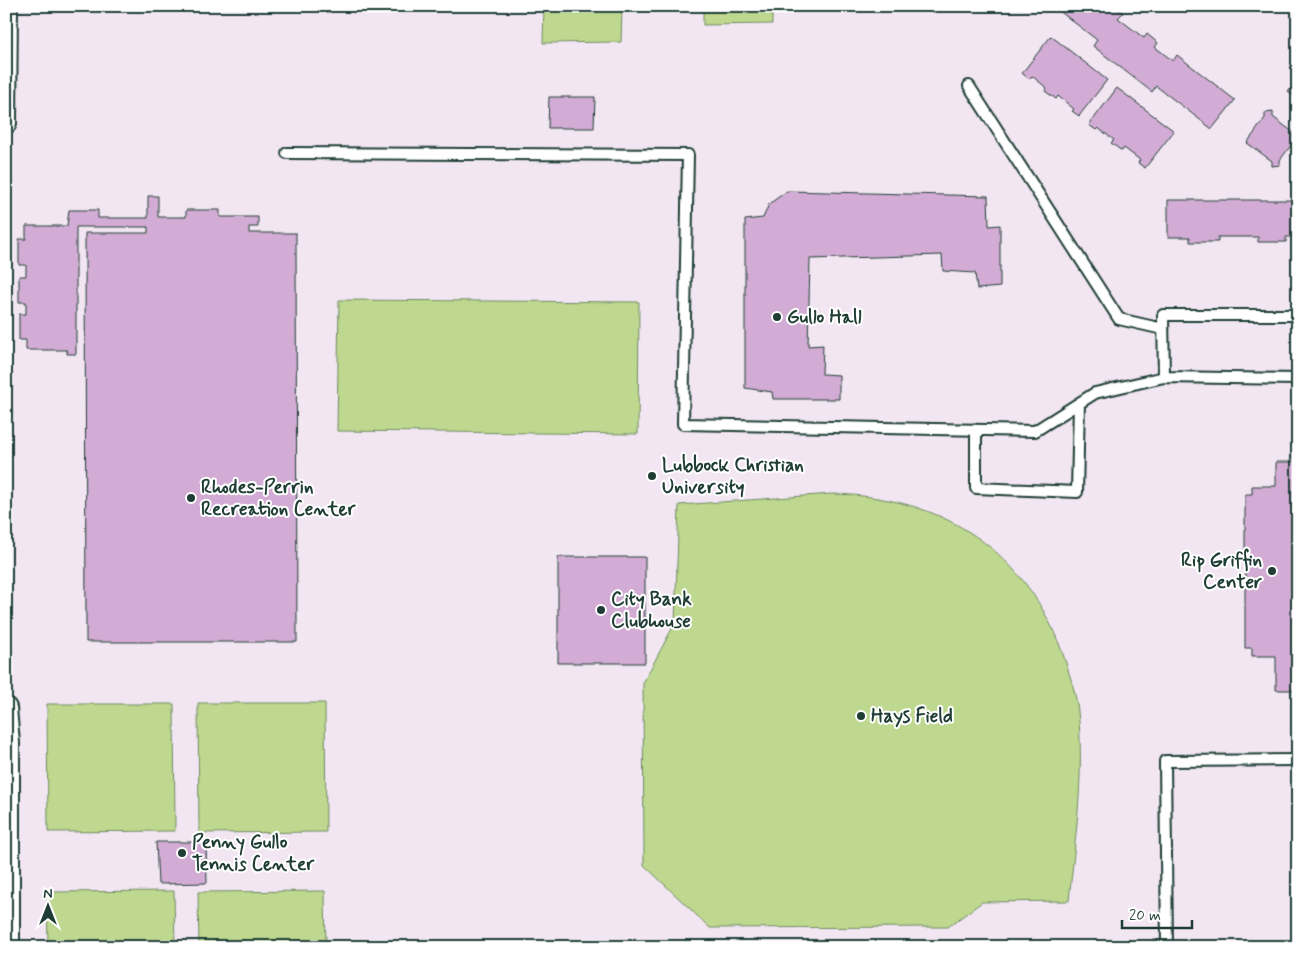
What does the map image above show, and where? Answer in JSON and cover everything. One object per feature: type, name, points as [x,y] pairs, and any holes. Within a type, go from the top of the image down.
[{"type":"street","points":[[6,123],[7,6]]},
{"type":"street","points":[[6,708],[9,743],[9,947]]},
{"type":"lane","points":[[969,86],[1119,319],[1164,329]]},
{"type":"lane","points":[[287,153],[688,155],[683,424],[1035,431],[1094,393],[1164,377],[1298,379]]},
{"type":"lane","points":[[1164,377],[1164,315],[1298,315]]},
{"type":"lane","points":[[976,430],[976,488],[1077,492],[1079,403]]},
{"type":"lane","points":[[1167,947],[1165,761],[1298,760]]},
{"type":"green space","points":[[544,6],[622,6],[621,42],[543,43]]},
{"type":"green space","points":[[703,6],[772,6],[772,24],[703,25]]},
{"type":"green space","points":[[339,300],[639,302],[638,434],[337,431]]},
{"type":"green space","name":"Hays Field","points":[[832,494],[873,497],[911,506],[945,519],[977,537],[1005,561],[1029,589],[1049,622],[1073,685],[1080,734],[1080,782],[1069,901],[982,902],[948,927],[710,928],[644,865],[643,683],[675,623],[679,505]]},
{"type":"green space","points":[[198,703],[325,703],[326,832],[199,833]]},
{"type":"green space","points":[[47,704],[174,704],[175,831],[48,832]]},
{"type":"green space","points":[[174,891],[175,947],[48,947],[47,892]]},
{"type":"green space","points":[[325,891],[326,947],[199,947],[198,892]]},
{"type":"building","points":[[1053,6],[1114,6],[1123,13],[1118,18],[1144,38],[1147,34],[1158,43],[1155,47],[1173,61],[1177,55],[1235,100],[1212,129],[1156,86],[1152,92],[1093,46],[1097,40]]},
{"type":"building","points":[[1051,36],[1107,80],[1079,116],[1072,111],[1074,109],[1058,96],[1056,99],[1045,91],[1047,88],[1032,76],[1029,79],[1022,73]]},
{"type":"building","points":[[1298,80],[1298,99],[1288,92]]},
{"type":"building","points":[[1117,88],[1174,131],[1145,168],[1138,163],[1140,160],[1124,148],[1122,151],[1111,143],[1114,140],[1098,128],[1096,130],[1089,125]]},
{"type":"building","points":[[549,97],[595,97],[594,128],[548,128]]},
{"type":"building","points":[[1273,112],[1273,117],[1298,136],[1280,160],[1280,165],[1272,166],[1272,161],[1247,143],[1265,118],[1265,113]]},
{"type":"building","name":"Gullo Hall","points":[[787,191],[988,196],[989,226],[1000,225],[1000,287],[977,289],[975,273],[943,271],[942,255],[810,259],[808,346],[823,345],[822,374],[839,375],[839,399],[773,399],[772,392],[745,388],[745,220],[763,218],[769,204]]},
{"type":"building","name":"Rhodes-Perrin Recreation Center","points":[[148,196],[158,196],[158,217],[186,217],[186,210],[220,210],[220,217],[258,217],[258,227],[249,227],[249,233],[296,233],[297,642],[86,642],[85,233],[148,233],[148,227],[76,227],[76,354],[67,354],[67,350],[26,350],[26,340],[19,340],[19,314],[26,314],[26,302],[19,302],[19,276],[26,276],[26,265],[19,265],[19,239],[26,239],[26,226],[67,226],[69,210],[98,210],[98,218],[148,218]]},
{"type":"building","points":[[1168,200],[1298,200],[1298,237],[1286,237],[1286,242],[1258,242],[1258,237],[1218,237],[1218,242],[1190,242],[1190,237],[1168,237]]},
{"type":"building","name":"Rip Griffin Center","points":[[1293,438],[1298,438],[1298,703],[1293,703],[1293,690],[1276,690],[1276,656],[1252,656],[1252,648],[1245,648],[1245,494],[1252,494],[1252,486],[1276,486],[1276,462],[1293,462]]},
{"type":"building","name":"City Bank Clubhouse","points":[[558,557],[645,557],[645,663],[558,663]]},
{"type":"building","name":"Penny Gullo Tennis Center","points":[[156,842],[206,842],[207,883],[158,884]]},
{"type":"place","name":"Gullo Hall","points":[[777,317]]},
{"type":"place","name":"Lubbock Christian University","points":[[652,476]]},
{"type":"place","name":"Rhodes-Perrin Recreation Center","points":[[191,498]]},
{"type":"place","name":"Rip Griffin Center","points":[[1272,571]]},
{"type":"place","name":"City Bank Clubhouse","points":[[601,610]]},
{"type":"place","name":"Hays Field","points":[[861,716]]},
{"type":"place","name":"Penny Gullo Tennis Center","points":[[182,853]]}]
